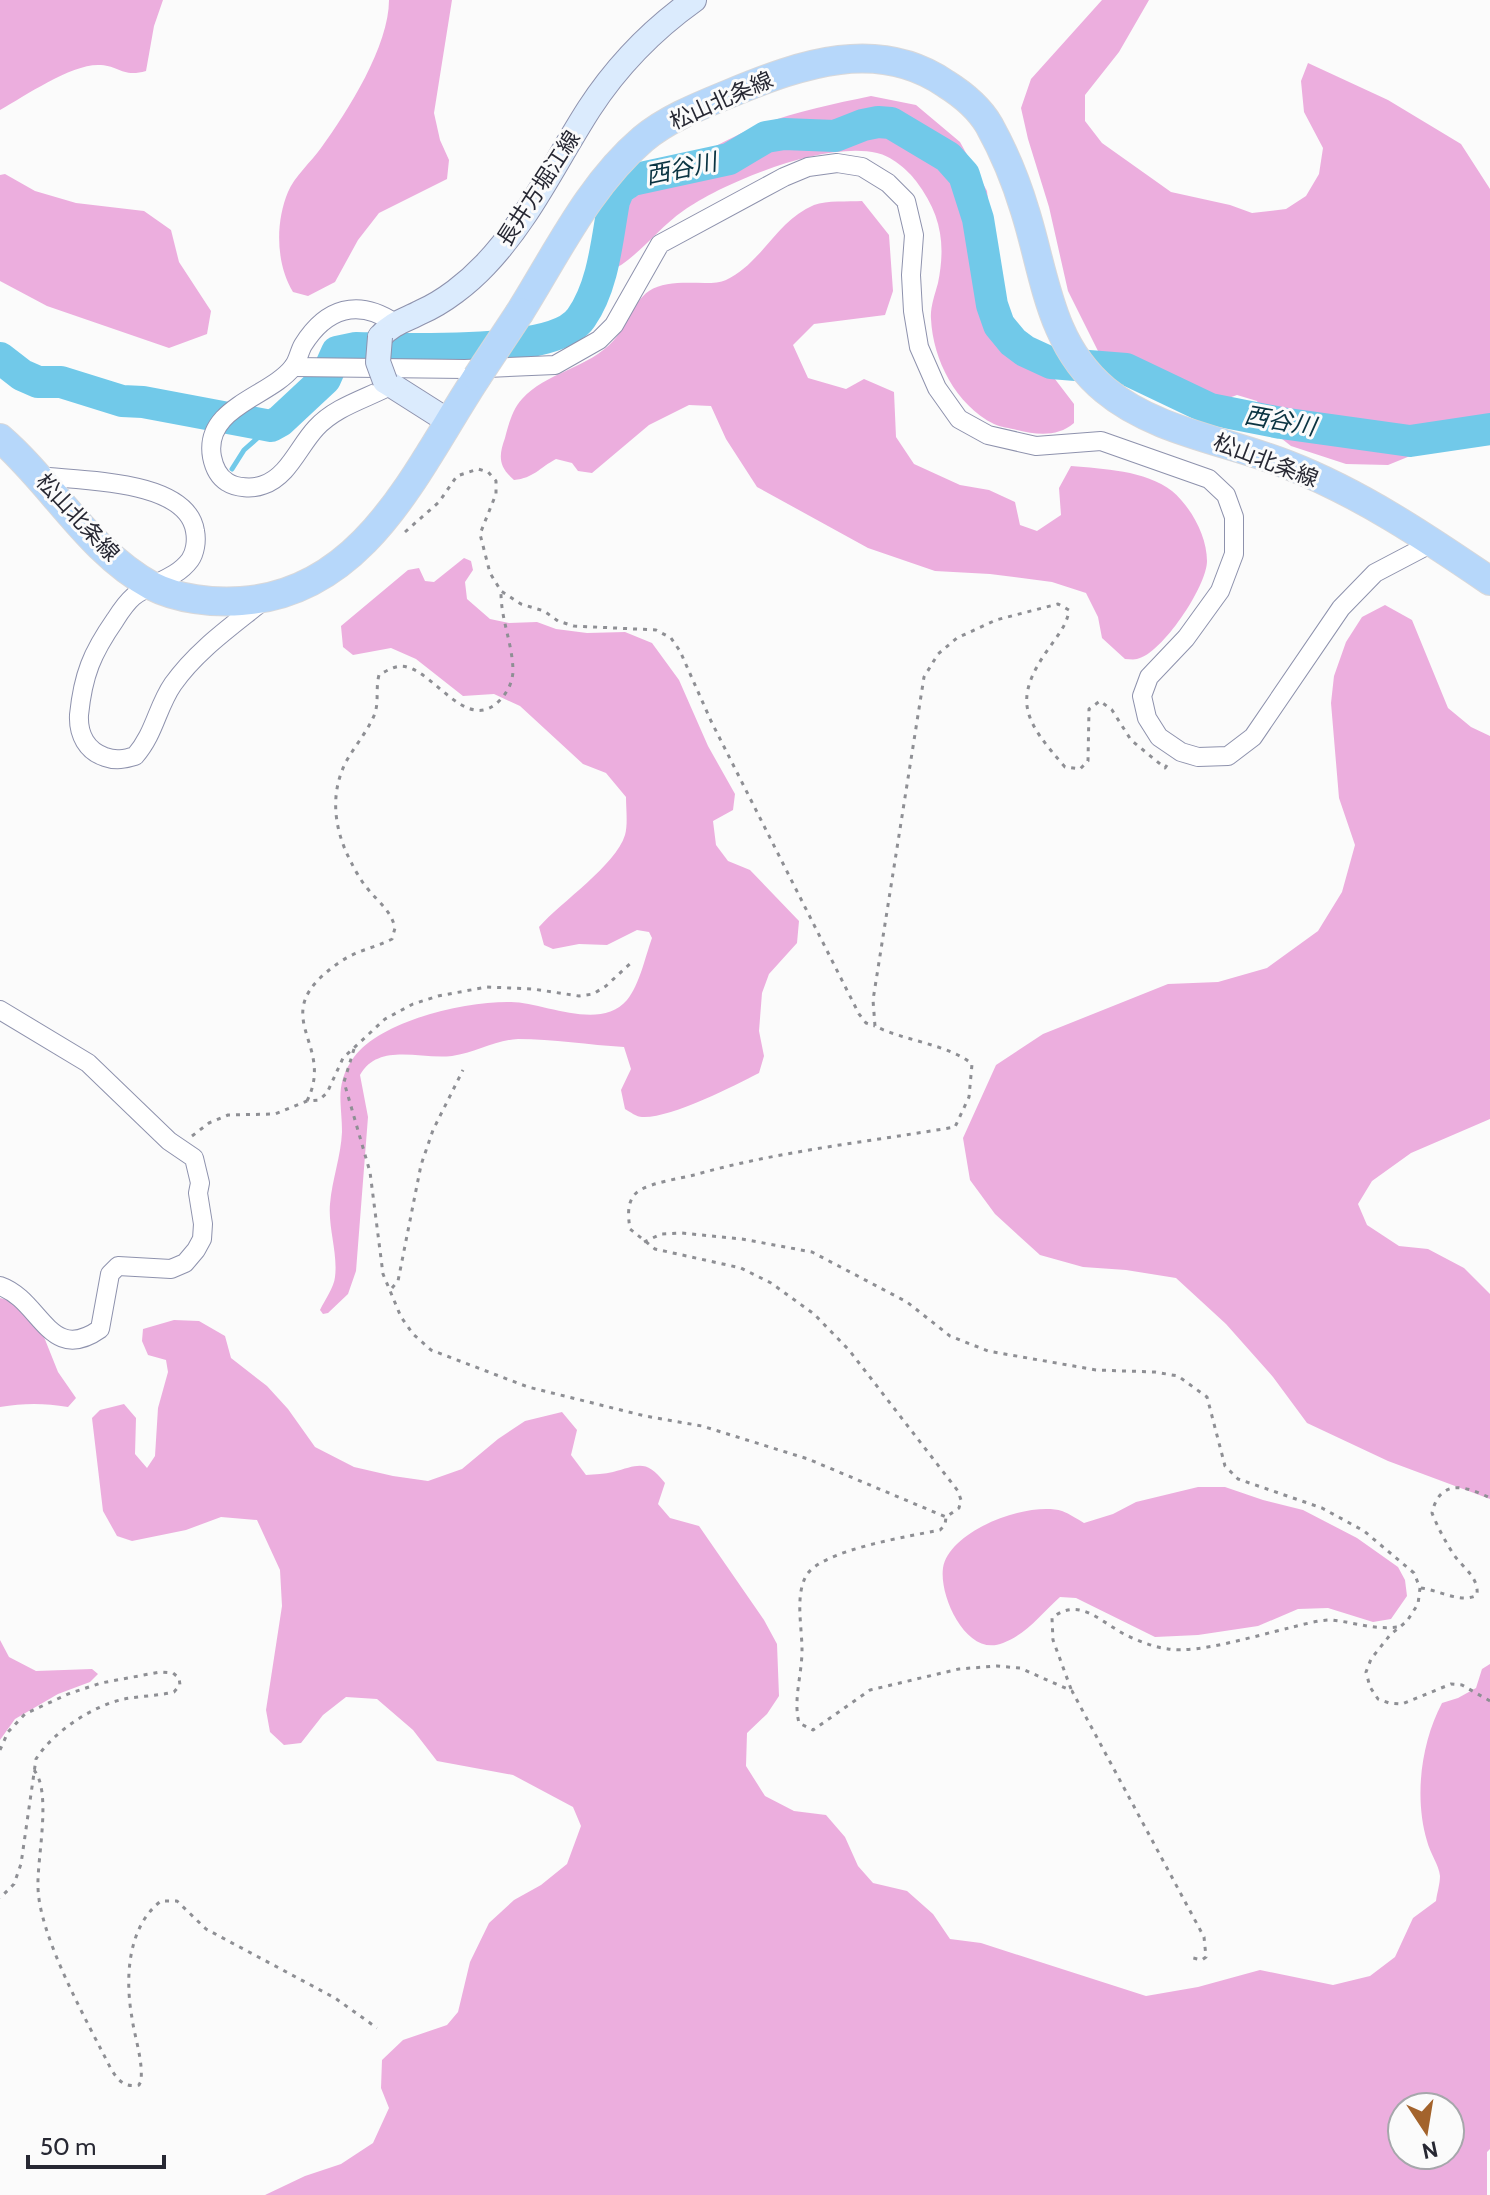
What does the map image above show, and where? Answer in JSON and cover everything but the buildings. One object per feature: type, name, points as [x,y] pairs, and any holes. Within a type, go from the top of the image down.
[{"type":"main road","name":"長井方堀江線","points":[[388,330],[435,304],[483,268],[523,220],[590,107],[633,51],[694,0]]},
{"type":"main road","name":"松山北条線","points":[[0,438],[39,476],[78,524],[109,554],[153,587],[188,597],[224,602],[264,600],[312,582],[343,561],[406,495],[448,421],[597,187],[645,138],[708,102],[771,76],[822,61],[862,56],[899,63],[934,75],[963,95],[987,122],[1007,161],[1026,211],[1055,321],[1069,349],[1105,390],[1155,419],[1290,466],[1342,491],[1434,542],[1490,581]]},
{"type":"main road","points":[[388,330],[378,362],[387,384],[448,421]]},
{"type":"street","points":[[293,367],[465,369],[555,365],[599,340],[614,325],[660,244],[784,177],[808,167],[837,163],[862,167],[888,183],[906,201],[914,235],[911,275],[919,347],[937,388],[959,419],[988,435],[1036,446],[1101,441],[1209,479],[1226,495],[1234,517],[1234,554],[1220,591],[1186,638],[1149,677],[1142,696],[1147,718],[1159,737],[1181,752],[1198,757],[1228,756],[1253,737],[1341,608],[1375,573],[1434,542]]},
{"type":"street","points":[[387,384],[343,408],[317,427],[274,481],[260,487],[228,483],[214,464],[211,451],[222,420],[293,367],[302,346],[314,329],[328,317],[345,309],[379,312],[388,330]]},
{"type":"street","points":[[39,476],[164,494],[186,512],[195,528],[192,558],[181,570],[134,596],[96,647],[86,671],[79,721],[82,738],[94,753],[111,760],[135,756],[149,737],[170,688],[195,656],[264,600]]},
{"type":"street","points":[[0,1010],[88,1063],[169,1141],[194,1158],[198,1170],[202,1239],[185,1263],[171,1269],[118,1266],[110,1274],[100,1329],[76,1341],[62,1339],[48,1329],[23,1299],[0,1286]]},
{"type":"path","points":[[398,538],[439,502],[457,476],[478,469],[488,472],[496,481],[496,494],[480,534],[490,573],[501,591],[521,604],[574,626],[656,630],[671,638],[859,1014],[866,1023],[893,1036],[962,1056],[972,1064],[969,1097],[955,1127],[764,1157],[639,1191],[630,1201],[630,1229],[655,1249],[741,1268],[771,1283],[814,1314],[849,1350],[958,1491],[961,1500],[959,1508],[946,1517],[945,1525],[940,1530],[885,1541],[822,1560],[807,1574],[801,1592],[801,1674],[795,1707],[799,1723],[813,1730],[870,1690],[959,1669],[1020,1668],[1072,1691]]},
{"type":"path","points":[[307,1101],[315,1078],[303,1019],[302,1001],[308,989],[341,961],[363,948],[392,939],[395,928],[385,906],[367,889],[341,840],[335,802],[337,785],[345,764],[375,715],[379,675],[390,668],[405,666],[423,675],[463,707],[482,710],[497,704],[507,693],[513,668],[501,611],[501,591]]},
{"type":"path","points":[[875,1026],[873,1000],[924,677],[938,654],[957,638],[996,620],[1058,604],[1069,610],[1068,622],[1033,671],[1026,691],[1028,714],[1046,745],[1065,767],[1080,769],[1088,761],[1089,709],[1100,701],[1112,710],[1131,740],[1165,768],[1181,752]]},
{"type":"path","points":[[185,1150],[194,1133],[228,1115],[275,1114],[307,1101],[319,1100],[327,1093],[343,1058],[385,1019],[413,1004],[487,987],[533,989],[579,996],[593,994],[633,961]]},
{"type":"path","points":[[354,1049],[344,1082],[370,1172],[383,1274],[401,1317],[413,1334],[431,1350],[528,1387],[645,1416],[702,1426],[808,1459],[946,1517]]},
{"type":"path","points":[[391,1289],[398,1281],[421,1165],[433,1130],[463,1070]]},
{"type":"path","points":[[644,1242],[661,1234],[681,1233],[742,1239],[812,1252],[907,1302],[950,1336],[988,1351],[1096,1370],[1178,1376],[1207,1397],[1225,1466],[1238,1479],[1322,1508],[1364,1531],[1414,1573],[1420,1588],[1418,1604],[1371,1659],[1366,1672],[1370,1687],[1378,1699],[1402,1704],[1451,1684],[1462,1685],[1490,1701]]},
{"type":"path","points":[[1420,1588],[1471,1599],[1477,1595],[1478,1588],[1472,1576],[1457,1559],[1432,1513],[1441,1493],[1452,1488],[1467,1487],[1490,1498]]},
{"type":"path","points":[[1193,1958],[1202,1960],[1206,1957],[1204,1937],[1072,1691],[1053,1640],[1052,1618],[1061,1610],[1075,1609],[1090,1613],[1126,1635],[1172,1650],[1202,1647],[1330,1620],[1380,1629],[1401,1626]]},
{"type":"path","points":[[0,1750],[8,1732],[25,1714],[68,1694],[101,1683],[160,1672],[173,1673],[179,1678],[180,1685],[174,1692],[122,1700],[101,1707],[42,1749],[36,1759],[21,1864],[14,1884],[0,1898]]},
{"type":"path","points":[[34,1770],[42,1794],[37,1888],[44,1921],[111,2069],[123,2084],[130,2087],[139,2085],[142,2072],[129,1995],[134,1940],[138,1930],[161,1901],[177,1901],[206,1929],[335,1998],[377,2028]]},
{"type":"shaded area","points":[[0,0],[163,0],[154,26],[146,71],[131,73],[105,66],[87,66],[48,82],[0,110]]},
{"type":"shaded area","points":[[389,0],[452,0],[434,113],[440,140],[449,160],[447,179],[379,213],[358,240],[335,282],[308,296],[293,292],[283,269],[279,243],[284,204],[294,181],[332,133],[365,77],[382,37]]},
{"type":"shaded area","points":[[1102,0],[1149,0],[1119,52],[1085,95],[1085,121],[1102,143],[1171,192],[1252,213],[1286,209],[1306,196],[1319,174],[1323,148],[1304,112],[1301,81],[1308,63],[1388,100],[1461,144],[1490,189],[1490,437],[1452,439],[1388,465],[1346,464],[1291,446],[1267,427],[1257,401],[1237,395],[1201,408],[1142,387],[1098,351],[1068,291],[1049,207],[1021,108],[1031,79]]},
{"type":"shaded area","points":[[871,96],[916,105],[960,142],[987,191],[993,243],[1007,307],[1029,345],[1074,404],[1074,423],[1068,428],[1040,434],[999,426],[980,416],[958,393],[936,350],[931,319],[941,255],[936,217],[913,177],[899,164],[877,153],[831,153],[804,158],[749,176],[683,211],[618,267],[608,272],[599,267],[594,249],[601,232],[616,214],[690,160],[758,126],[800,112]]},
{"type":"shaded area","points":[[5,174],[35,191],[76,203],[144,211],[171,230],[179,262],[211,311],[207,334],[169,348],[47,306],[0,281],[0,175]]},
{"type":"shaded area","points":[[862,201],[889,235],[893,291],[885,315],[814,324],[793,345],[808,378],[846,389],[864,379],[894,392],[896,437],[914,464],[960,485],[989,490],[1015,502],[1020,525],[1037,531],[1061,515],[1059,488],[1071,466],[1137,475],[1172,491],[1197,523],[1207,561],[1200,586],[1181,618],[1147,654],[1137,659],[1125,659],[1102,638],[1098,617],[1086,593],[1052,582],[935,571],[868,548],[757,487],[726,439],[711,406],[689,405],[649,425],[592,473],[578,471],[572,463],[556,459],[521,479],[514,480],[505,471],[501,451],[511,417],[519,403],[543,382],[604,350],[649,291],[668,284],[726,280],[739,273],[801,212],[819,203]]},
{"type":"shaded area","points":[[464,558],[471,561],[473,570],[465,582],[467,599],[490,619],[509,623],[537,622],[556,629],[587,633],[625,632],[652,643],[679,680],[708,746],[735,794],[733,810],[713,821],[716,845],[728,861],[750,870],[799,921],[797,943],[769,974],[762,993],[759,1031],[764,1056],[759,1073],[668,1113],[642,1117],[625,1109],[621,1090],[631,1069],[624,1047],[518,1039],[452,1056],[389,1056],[368,1065],[360,1075],[368,1117],[356,1271],[348,1294],[323,1314],[320,1310],[335,1277],[330,1204],[342,1132],[341,1085],[354,1057],[384,1033],[404,1023],[449,1009],[511,1002],[587,1015],[616,1009],[627,1000],[635,986],[652,938],[649,932],[637,930],[607,945],[579,944],[553,949],[544,945],[539,927],[600,871],[620,847],[625,835],[626,797],[606,773],[583,764],[520,706],[494,694],[463,696],[416,659],[391,648],[353,655],[343,647],[341,626],[408,570],[419,568],[425,581],[434,582]]},
{"type":"shaded area","points":[[1385,605],[1412,620],[1448,708],[1471,727],[1490,736],[1490,1119],[1411,1153],[1372,1181],[1358,1204],[1367,1225],[1399,1246],[1428,1249],[1464,1268],[1490,1294],[1490,1499],[1388,1461],[1307,1423],[1273,1377],[1226,1324],[1176,1278],[1083,1267],[1040,1255],[995,1214],[970,1180],[963,1138],[996,1065],[1043,1034],[1168,984],[1218,982],[1267,968],[1318,931],[1342,892],[1355,845],[1339,798],[1331,703],[1334,676],[1346,642],[1362,617]]},
{"type":"shaded area","points":[[0,1298],[17,1302],[44,1337],[58,1372],[76,1398],[68,1407],[34,1404],[0,1407]]},
{"type":"shaded area","points":[[174,1320],[199,1321],[225,1336],[231,1358],[267,1386],[315,1447],[354,1467],[428,1481],[462,1469],[525,1421],[562,1412],[577,1430],[571,1455],[586,1475],[636,1466],[653,1470],[665,1483],[658,1504],[670,1518],[699,1526],[777,1644],[779,1696],[767,1714],[747,1733],[746,1766],[765,1796],[794,1811],[826,1815],[845,1837],[858,1866],[873,1883],[907,1891],[933,1914],[950,1939],[981,1943],[1146,1996],[1198,1987],[1260,1970],[1333,1985],[1370,1976],[1395,1957],[1413,1918],[1436,1901],[1440,1882],[1427,1841],[1421,1806],[1422,1770],[1429,1735],[1442,1703],[1476,1688],[1482,1669],[1490,1664],[1490,2149],[1487,2152],[1487,2195],[265,2195],[305,2176],[341,2164],[373,2143],[389,2108],[381,2088],[382,2060],[403,2040],[447,2025],[458,2012],[470,1962],[489,1923],[514,1900],[541,1885],[567,1864],[581,1826],[573,1807],[513,1775],[437,1761],[413,1730],[377,1699],[346,1697],[323,1715],[301,1743],[284,1745],[270,1732],[266,1710],[282,1606],[280,1570],[257,1520],[221,1517],[186,1530],[132,1541],[117,1536],[103,1511],[92,1418],[100,1410],[124,1404],[136,1418],[135,1454],[147,1468],[155,1456],[158,1408],[168,1372],[166,1360],[148,1355],[142,1341],[143,1329]]},
{"type":"shaded area","points":[[1198,1487],[1225,1487],[1303,1510],[1357,1538],[1398,1567],[1405,1580],[1407,1596],[1391,1619],[1373,1622],[1328,1608],[1298,1609],[1258,1626],[1198,1635],[1155,1637],[1076,1598],[1060,1597],[1033,1623],[1003,1643],[990,1645],[978,1642],[958,1622],[946,1594],[943,1568],[948,1554],[975,1531],[1030,1510],[1062,1511],[1084,1523],[1113,1514],[1136,1502]]},
{"type":"shaded area","points":[[0,1640],[9,1657],[36,1671],[92,1669],[98,1674],[90,1682],[58,1694],[15,1719],[0,1740]]},
{"type":"waterway","name":"西谷川","points":[[0,358],[22,375],[38,382],[61,382],[122,401],[143,402],[271,426],[325,379],[337,352],[356,348],[476,348],[541,339],[566,330],[581,318],[589,305],[604,261],[614,201],[619,189],[632,180],[729,159],[766,137],[784,134],[835,136],[878,122],[891,123],[948,157],[964,175],[978,219],[992,305],[999,325],[1025,351],[1051,363],[1126,369],[1210,409],[1281,423],[1410,441],[1490,429]]},
{"type":"waterway","points":[[232,469],[244,450],[271,426]]}]
